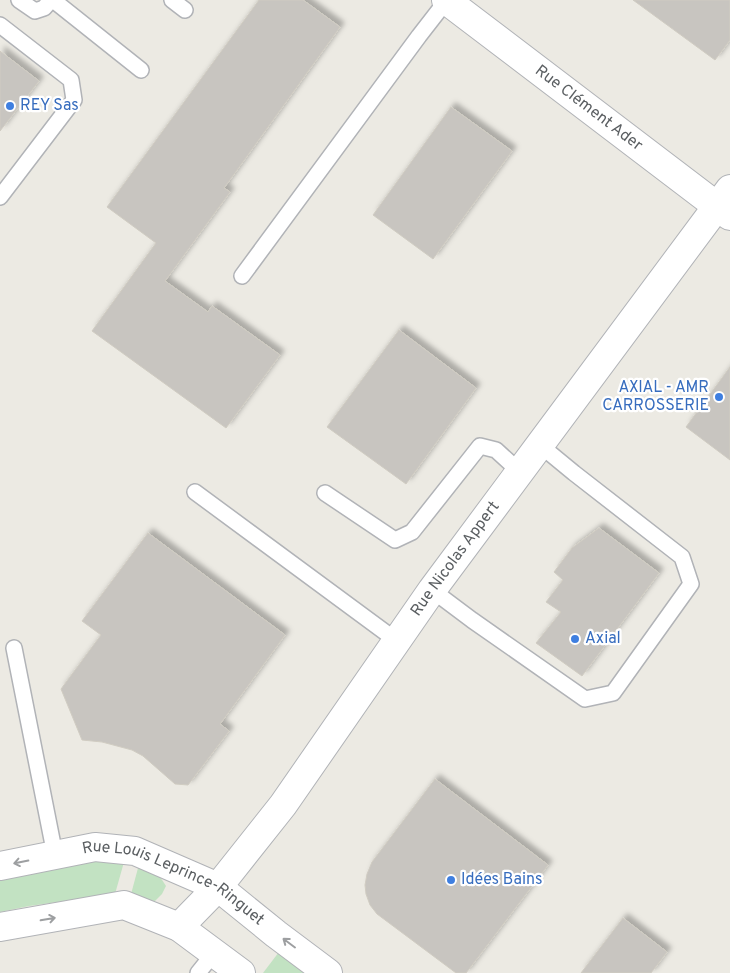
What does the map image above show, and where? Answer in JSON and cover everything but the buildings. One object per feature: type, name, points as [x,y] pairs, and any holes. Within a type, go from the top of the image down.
[{"type":"street","name":"Rue Clément Ader","points":[[446,0],[726,204]]},
{"type":"street","name":"Rue Nicolas Appert","points":[[179,927],[218,887],[283,805],[432,590],[540,445],[726,204]]},
{"type":"street","name":"Rue Louis Leprince-Ringuet","points":[[0,866],[95,847],[136,851],[218,887],[328,973]]},
{"type":"street","name":"Rue Louis Leprince-Ringuet","points":[[0,927],[124,905],[179,927],[206,963],[241,973]]},
{"type":"lane","points":[[19,0],[34,11],[44,8],[52,0],[142,70]]},
{"type":"lane","points":[[172,0],[185,10]]},
{"type":"lane","points":[[242,276],[446,0]]},
{"type":"lane","points":[[0,25],[71,80],[74,100],[0,198]]},
{"type":"lane","points":[[432,590],[585,699],[613,693],[691,584],[682,557],[540,445]]},
{"type":"lane","points":[[325,493],[396,540],[412,532],[480,446],[496,450],[520,472]]},
{"type":"lane","points":[[195,492],[397,641]]},
{"type":"lane","points":[[14,648],[55,855]]},
{"type":"green space","points":[[99,860],[124,862],[115,894],[0,912],[0,878]]},
{"type":"green space","points":[[138,868],[155,873],[166,886],[162,894],[155,901],[130,898]]},
{"type":"green space","points":[[282,948],[315,973],[263,973]]},
{"type":"place","name":"REY Sas","points":[[10,106]]},
{"type":"place","name":"AXIAL - AMR CARROSSERIE","points":[[719,397]]},
{"type":"place","name":"Axial","points":[[575,639]]},
{"type":"place","name":"Idées Bains","points":[[451,880]]}]
